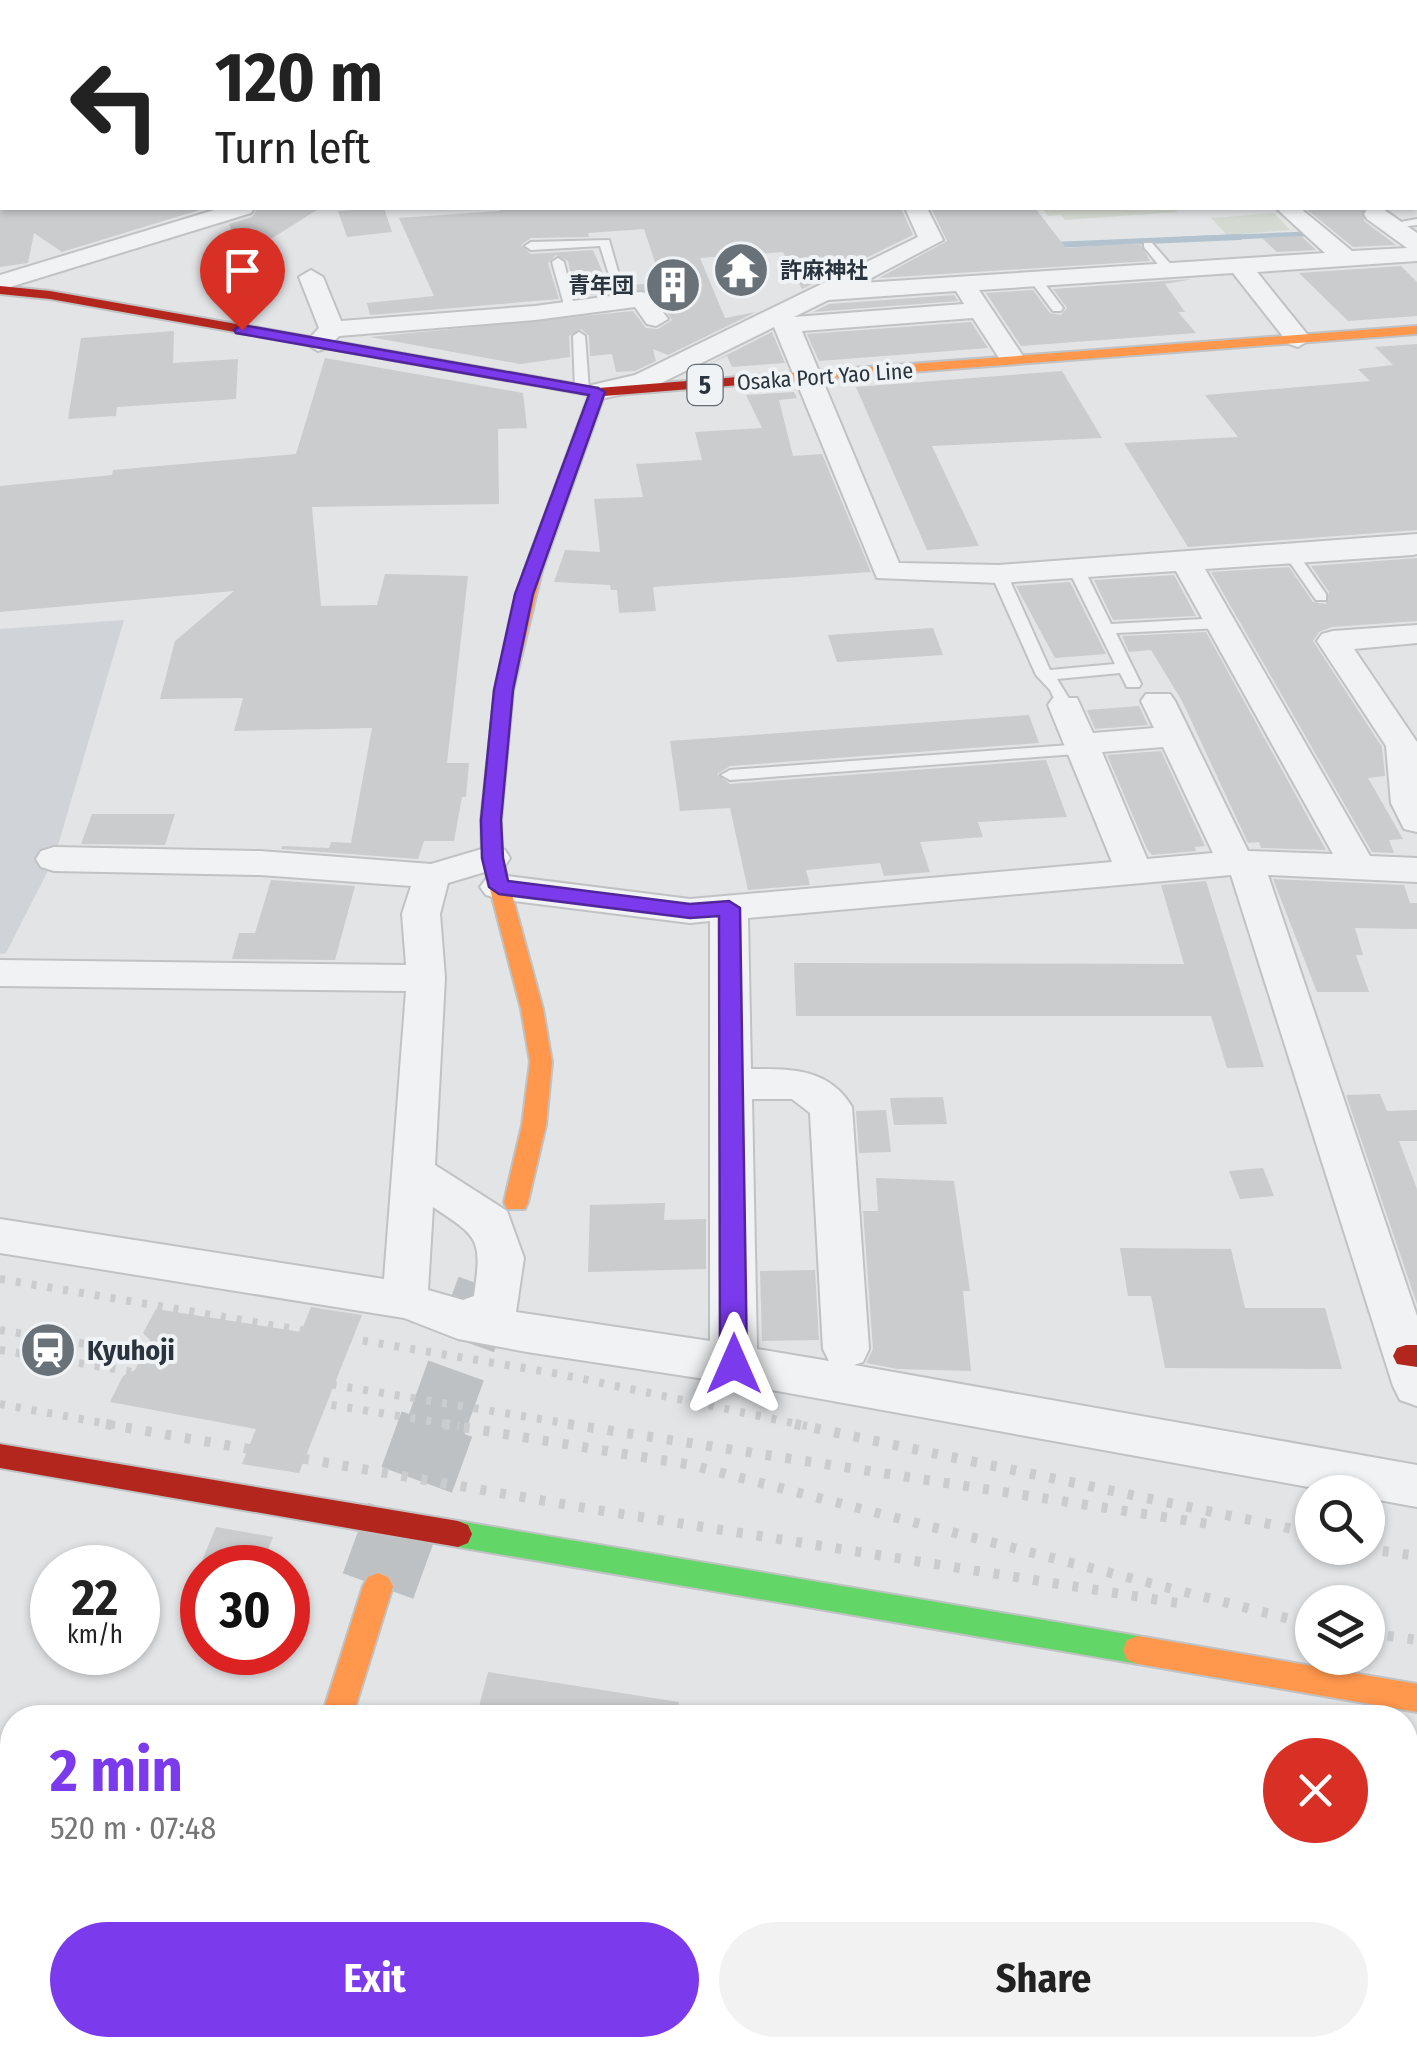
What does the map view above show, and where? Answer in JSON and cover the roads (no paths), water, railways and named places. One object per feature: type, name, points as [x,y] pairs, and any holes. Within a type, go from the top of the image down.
[{"type":"main road","name":"Osaka Port Yao Line","points":[[0,286],[325,336],[590,391],[1417,330]]},
{"type":"main road","points":[[516,1202],[534,1125],[540,1062],[532,1008],[496,873],[491,820],[504,690],[524,594],[590,391]]},
{"type":"main road","points":[[0,1456],[1417,1698]]},
{"type":"main road","points":[[340,1705],[378,1586]]},
{"type":"street","points":[[0,286],[237,210]]},
{"type":"street","points":[[590,391],[644,381],[781,320],[821,292],[931,240],[917,210]]},
{"type":"street","points":[[1289,210],[1348,260]]},
{"type":"street","points":[[1383,220],[1410,251],[1417,273]]},
{"type":"street","points":[[925,243],[938,247],[1010,356]]},
{"type":"street","points":[[821,292],[1348,260],[1410,251]]},
{"type":"street","points":[[1240,266],[1298,339]]},
{"type":"street","points":[[311,277],[325,336],[641,298],[656,319]]},
{"type":"street","points":[[781,320],[979,310]]},
{"type":"street","points":[[781,320],[809,377],[888,572],[999,574],[1416,547]]},
{"type":"street","points":[[1186,561],[1358,867]]},
{"type":"street","points":[[1417,634],[1333,641],[1410,745],[1410,803],[1417,821]]},
{"type":"street","points":[[1138,685],[1174,736],[1240,863],[1413,1366]]},
{"type":"street","points":[[1065,705],[1134,872]]},
{"type":"street","points":[[1082,746],[1174,736]]},
{"type":"street","points":[[54,859],[260,863],[432,876],[496,873],[690,911],[1240,863],[1417,870]]},
{"type":"street","points":[[405,1300],[426,978],[422,914],[432,876]]},
{"type":"street","points":[[729,908],[734,1364]]},
{"type":"street","points":[[5,982],[426,978]]},
{"type":"street","points":[[731,1084],[801,1084],[831,1107],[846,1349]]},
{"type":"street","points":[[413,1172],[491,1223],[502,1258],[494,1308],[458,1320]]},
{"type":"street","points":[[0,1236],[405,1300],[458,1320],[734,1364],[1417,1486]]},
{"type":"lane","points":[[1383,220],[1417,222]]},
{"type":"lane","points":[[531,246],[605,242],[623,300]]},
{"type":"lane","points":[[1148,245],[1169,270]]},
{"type":"lane","points":[[558,262],[572,308]]},
{"type":"lane","points":[[1035,279],[1056,308]]},
{"type":"lane","points":[[579,336],[590,391]]},
{"type":"lane","points":[[1292,554],[1321,597]]},
{"type":"lane","points":[[1076,569],[1138,685]]},
{"type":"lane","points":[[999,574],[1044,674],[1065,705]]},
{"type":"lane","points":[[1105,629],[1220,623]]},
{"type":"lane","points":[[1044,674],[1138,685]]},
{"type":"lane","points":[[730,775],[1082,746]]},
{"type":"waterway","points":[[1183,239],[1307,234]]},
{"type":"waterway","points":[[1053,245],[1240,237]]},
{"type":"tunnel","points":[[436,1426],[492,1271]]},
{"type":"tunnel","points":[[378,1586],[437,1424]]},
{"type":"railway","points":[[0,1279],[559,1374],[807,1426]]},
{"type":"railway","points":[[0,1330],[583,1426]]},
{"type":"railway","points":[[0,1350],[459,1426]]},
{"type":"railway","points":[[0,1404],[119,1426]]},
{"type":"railway","points":[[106,1424],[591,1509],[1184,1604]]},
{"type":"railway","points":[[444,1424],[691,1465],[1295,1620]]},
{"type":"railway","points":[[568,1424],[1209,1524]]},
{"type":"railway","points":[[795,1424],[1295,1529]]},
{"type":"railway","points":[[1385,1551],[1417,1556]]},
{"type":"railway","points":[[1385,1635],[1417,1640]]},
{"type":"place","name":"許麻神社","points":[[741,270]]},
{"type":"place","name":"青年団","points":[[673,285]]},
{"type":"place","name":"Kyuhoji","points":[[48,1350]]}]
